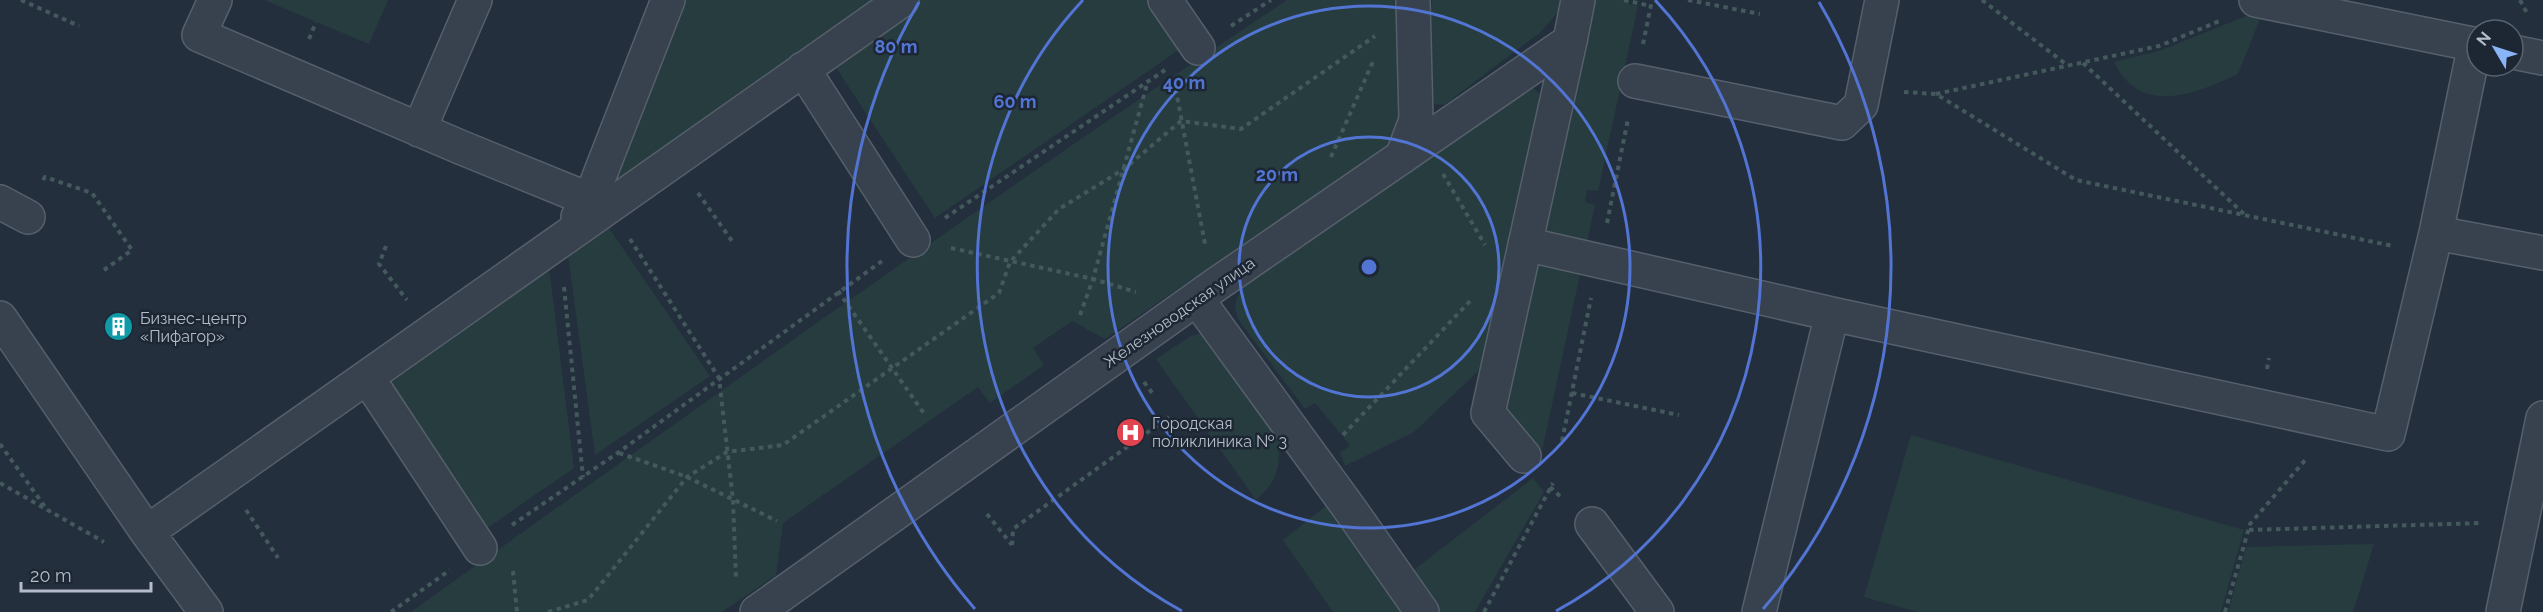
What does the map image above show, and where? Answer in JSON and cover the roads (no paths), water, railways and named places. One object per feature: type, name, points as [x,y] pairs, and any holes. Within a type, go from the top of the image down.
[{"type":"street","points":[[214,0],[199,35],[419,130],[599,203]]},
{"type":"street","points":[[419,130],[475,0]]},
{"type":"street","points":[[599,203],[668,0]]},
{"type":"street","points":[[147,532],[559,242],[599,203],[803,69],[902,0]]},
{"type":"street","points":[[1165,0],[1185,57]]},
{"type":"street","points":[[1524,456],[1488,413],[1515,262],[1570,41],[1578,0]]},
{"type":"street","points":[[1635,81],[1842,123],[1861,105],[1882,0]]},
{"type":"street","points":[[2262,1],[2465,42]]},
{"type":"street","points":[[1404,13],[1416,120],[1413,150]]},
{"type":"street","name":"Железноводская улица","points":[[757,612],[1205,292],[1570,41]]},
{"type":"street","points":[[2525,54],[2543,58]]},
{"type":"street","points":[[803,69],[913,240]]},
{"type":"street","points":[[1515,262],[1599,260],[1832,314],[2388,434],[2469,78]]},
{"type":"street","points":[[2433,243],[2543,253]]},
{"type":"street","points":[[1205,292],[1317,464],[1422,612]]},
{"type":"street","points":[[1759,612],[1832,314]]},
{"type":"street","points":[[0,318],[147,532],[206,612]]},
{"type":"street","points":[[367,377],[480,548]]},
{"type":"street","points":[[2503,612],[2543,418]]},
{"type":"street","points":[[1592,524],[1657,612]]},
{"type":"place","name":"Бизнес-центр «Пифагор»","points":[[119,327]]},
{"type":"place","name":"Городская поликлиника № 3","points":[[1131,432]]}]
